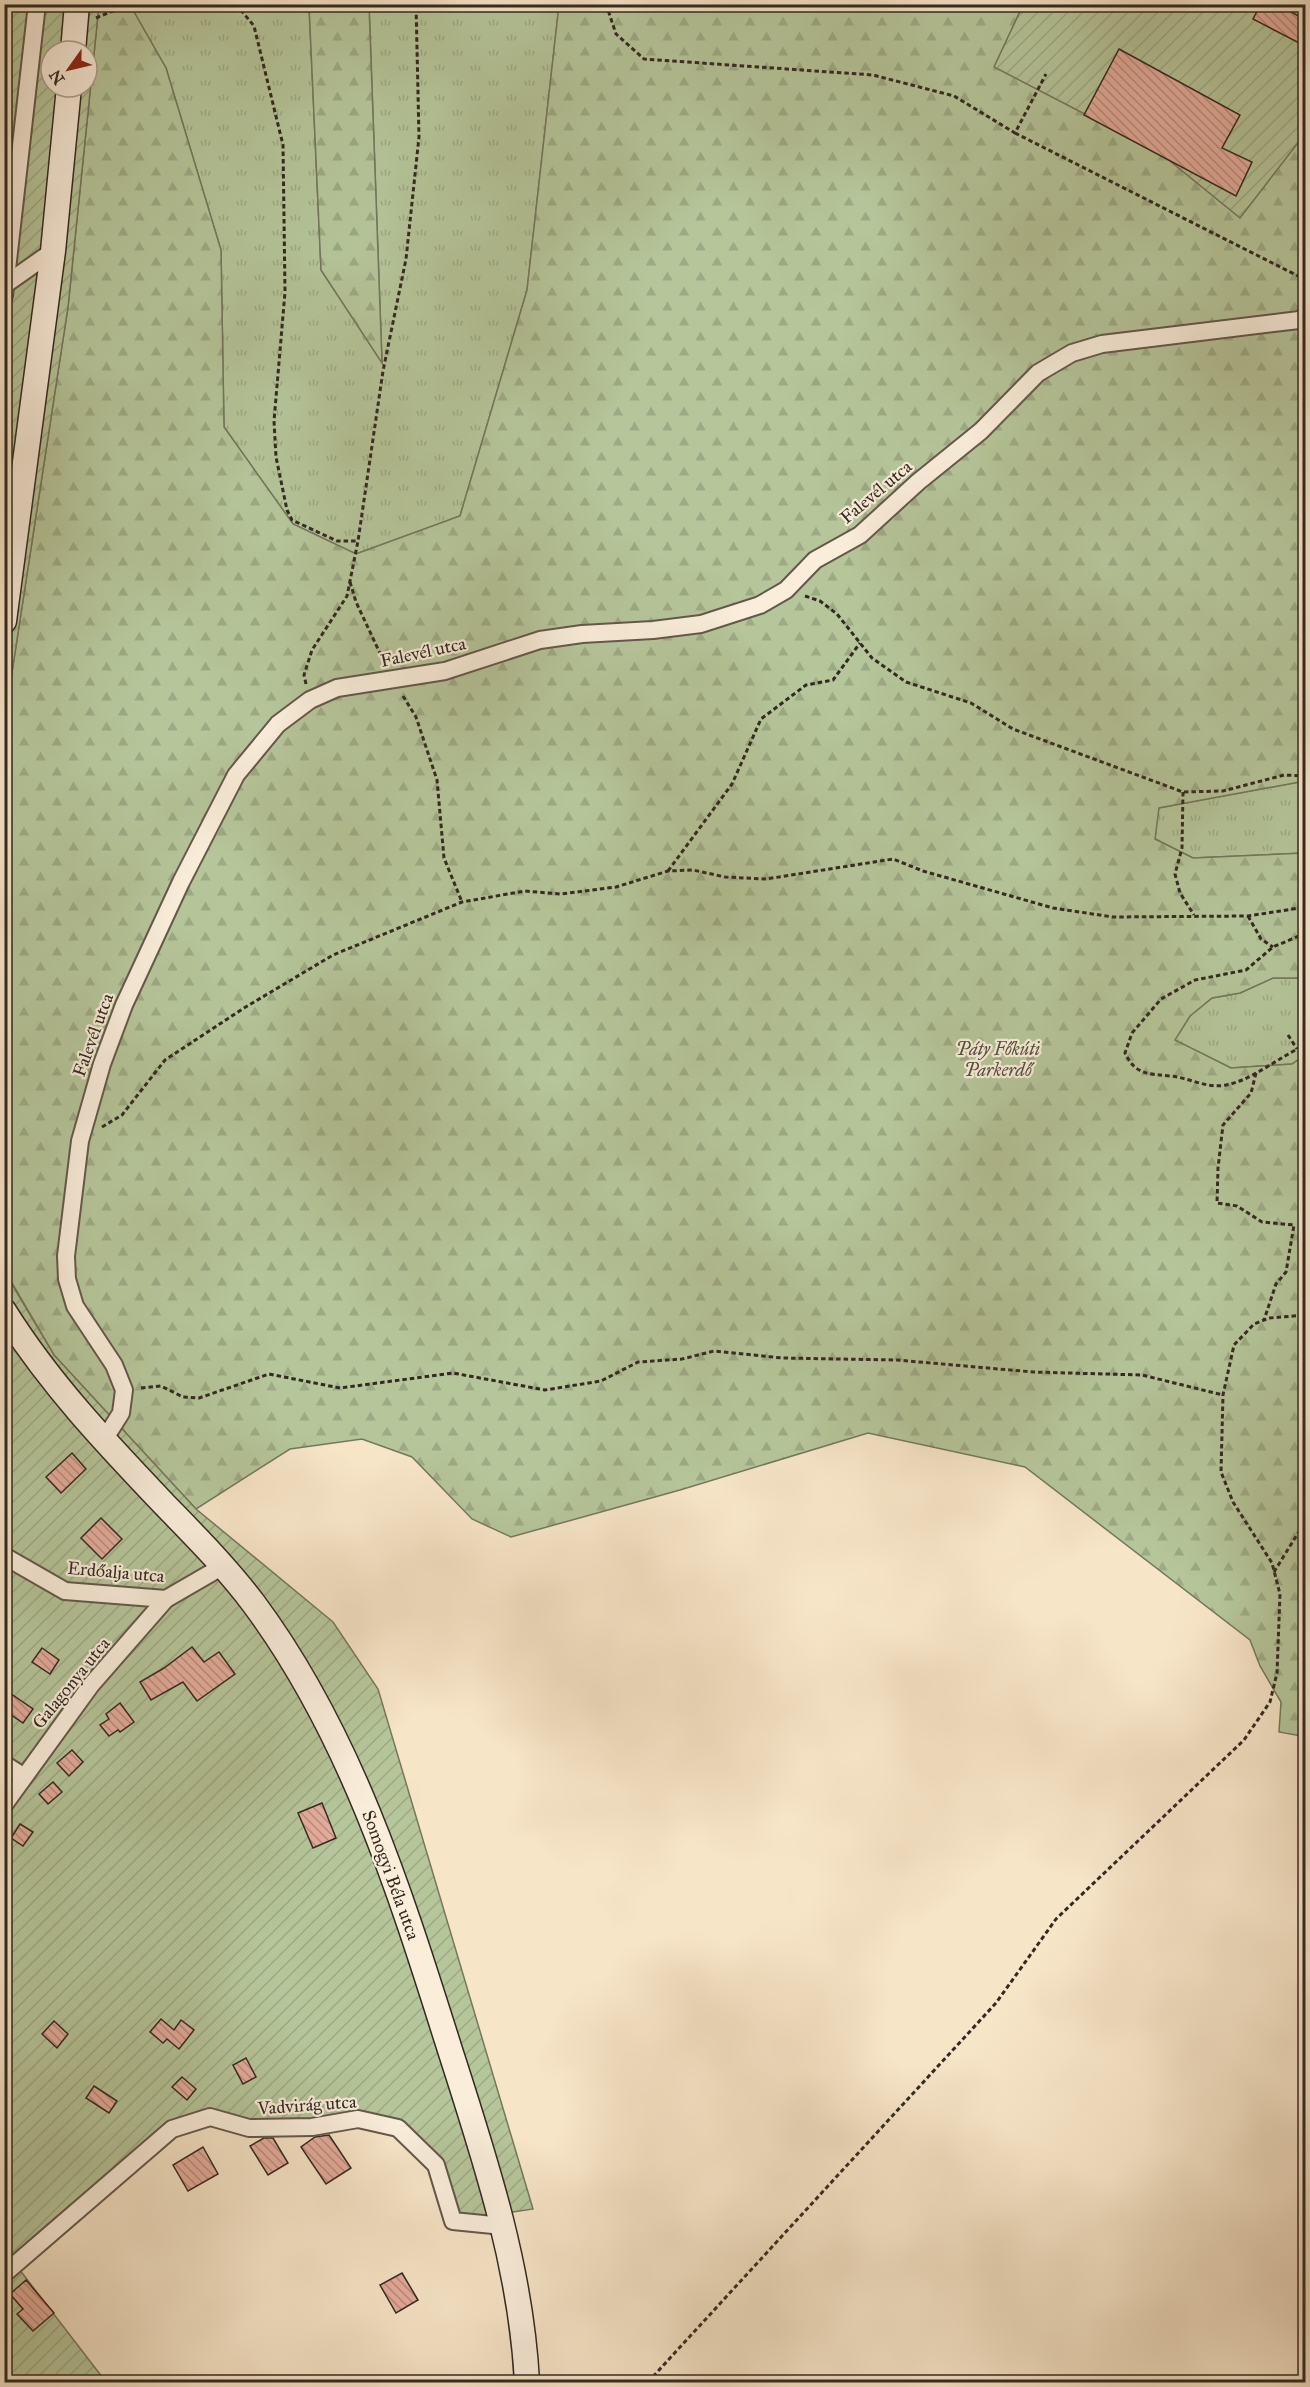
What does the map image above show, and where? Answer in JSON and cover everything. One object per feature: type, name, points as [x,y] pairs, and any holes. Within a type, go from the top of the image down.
[{"type":"main road","points":[[4,621],[53,251],[68,99]]},
{"type":"main road","name":"Somogyi Béla utca","points":[[4,1311],[25,1345],[61,1392],[223,1566],[254,1604],[294,1662],[334,1734],[367,1808],[433,1995],[503,2226],[522,2322],[527,2382]]},
{"type":"street","points":[[5,290],[37,4]]},
{"type":"street","points":[[5,290],[53,251]]},
{"type":"street","name":"Falevél utca","points":[[124,1390],[114,1365],[75,1306],[67,1279],[66,1256],[80,1141],[102,1064],[124,1005],[181,882],[236,775],[278,724],[310,700],[337,688],[445,672],[540,640],[582,634],[653,630],[701,624],[760,605],[786,590],[815,560],[860,535],[918,482],[981,431],[1038,373],[1072,353],[1102,344],[1299,320],[1305,316]]},
{"type":"street","points":[[104,1440],[121,1413],[124,1390]]},
{"type":"street","name":"Erdőalja utca","points":[[4,1556],[65,1591],[166,1599],[223,1566]]},
{"type":"street","name":"Galagonya utca","points":[[4,1805],[91,1685],[166,1599]]},
{"type":"street","points":[[4,1764],[23,1776]]},
{"type":"street","name":"Vadvirág utca","points":[[4,2274],[172,2128],[210,2117],[249,2128],[312,2127],[358,2119],[398,2128],[436,2165],[453,2221],[503,2226]]},
{"type":"path","points":[[75,28],[110,12],[139,4]]},
{"type":"path","points":[[236,4],[254,26],[283,145],[285,292],[274,421],[276,457],[287,510],[292,520],[337,542],[358,541]]},
{"type":"path","points":[[310,700],[304,675],[307,664],[312,650],[346,596],[350,581],[383,371],[406,259],[419,137],[416,4]]},
{"type":"path","points":[[528,4],[542,7],[553,4]]},
{"type":"path","points":[[606,4],[616,34],[644,59],[873,75],[954,96],[1015,134],[1305,280]]},
{"type":"path","points":[[1015,134],[1046,74]]},
{"type":"path","points":[[350,581],[356,602],[392,679],[416,717],[437,780],[444,858],[462,902]]},
{"type":"path","points":[[786,590],[820,601],[837,614],[872,658],[906,682],[972,703],[1013,729],[1183,792],[1223,791],[1284,776],[1305,776]]},
{"type":"path","points":[[668,871],[732,784],[761,719],[806,685],[833,680],[860,643]]},
{"type":"path","points":[[1183,792],[1182,848],[1175,874],[1180,893],[1194,915]]},
{"type":"path","points":[[80,1141],[122,1115],[165,1060],[244,1008],[333,955],[462,902],[525,891],[561,894],[616,887],[668,871],[693,870],[725,877],[766,879],[893,859],[923,871],[1053,908],[1113,917],[1248,916],[1305,906]]},
{"type":"path","points":[[1248,916],[1261,939],[1273,947]]},
{"type":"path","points":[[1305,933],[1273,947],[1246,970],[1195,980],[1161,999],[1132,1033],[1125,1053],[1130,1065],[1146,1074],[1181,1077],[1199,1084],[1226,1086],[1256,1073],[1305,1045]]},
{"type":"path","points":[[1288,1035],[1298,1049]]},
{"type":"path","points":[[1256,1073],[1251,1093],[1223,1125],[1217,1203],[1237,1206],[1262,1222],[1294,1225],[1286,1272],[1276,1284],[1264,1320]]},
{"type":"path","points":[[648,2382],[996,2002],[1056,1919],[1244,1740],[1270,1702],[1277,1673],[1280,1594],[1272,1563],[1233,1502],[1221,1472],[1223,1395],[1234,1345],[1254,1324],[1264,1320],[1305,1315]]},
{"type":"path","points":[[124,1390],[161,1386],[183,1397],[199,1398],[269,1374],[340,1388],[453,1373],[545,1390],[601,1381],[638,1362],[682,1359],[714,1351],[782,1358],[897,1360],[1033,1372],[1142,1375],[1223,1395]]},
{"type":"path","points":[[1274,1572],[1305,1520]]},
{"type":"green space","points":[[5,5],[99,5],[96,39],[39,39],[39,99],[89,99],[68,307],[5,718]]},
{"type":"green space","name":"Páty Főkúti Parkerdő","points":[[99,5],[130,5],[166,68],[221,250],[224,427],[293,524],[356,554],[460,516],[527,290],[559,5],[1023,5],[995,66],[1300,140],[1305,138],[1305,781],[1159,808],[1155,839],[1193,858],[1305,853],[1305,978],[1273,978],[1240,993],[1212,998],[1190,1016],[1175,1040],[1231,1068],[1292,1064],[1305,1055],[1306,1732],[1301,1736],[1279,1732],[1281,1702],[1260,1666],[1250,1640],[1025,1467],[868,1433],[680,1490],[511,1537],[472,1519],[412,1457],[362,1439],[290,1449],[196,1509],[54,1355],[5,1271],[5,718],[68,307],[89,99],[99,99],[99,39],[96,39]]},
{"type":"green space","points":[[130,5],[309,5],[321,270],[382,362],[369,5],[559,5],[527,290],[460,516],[356,554],[293,524],[224,427],[221,250],[166,68]]},
{"type":"green space","points":[[309,5],[369,5],[382,363],[321,270]]},
{"type":"green space","points":[[1023,5],[1305,5],[1305,138],[1300,140],[1240,218],[1160,153],[994,67]]},
{"type":"green space","points":[[1305,781],[1305,853],[1193,858],[1155,839],[1158,808]]},
{"type":"green space","points":[[1273,978],[1305,978],[1305,1055],[1292,1064],[1231,1068],[1174,1040],[1190,1016],[1212,998],[1240,993]]},
{"type":"green space","points":[[4,1271],[54,1355],[196,1509],[333,1622],[378,1689],[533,2209],[453,2221],[436,2165],[398,2128],[312,2127],[210,2117],[172,2129],[16,2265],[106,2382],[5,2382]]},
{"type":"building","points":[[1261,4],[1278,4],[1305,20],[1305,46],[1253,19]]},
{"type":"building","points":[[1119,49],[1240,115],[1222,148],[1252,162],[1236,196],[1084,115]]},
{"type":"building","points":[[72,1453],[86,1469],[61,1493],[46,1477]]},
{"type":"building","points":[[101,1518],[122,1539],[102,1559],[81,1538]]},
{"type":"building","points":[[192,1647],[204,1662],[219,1652],[235,1674],[197,1701],[183,1682],[151,1700],[140,1682]]},
{"type":"building","points":[[42,1648],[59,1660],[50,1674],[32,1662]]},
{"type":"building","points":[[4,1689],[33,1709],[23,1723],[4,1710]]},
{"type":"building","points":[[120,1703],[134,1722],[120,1732],[118,1730],[109,1736],[100,1725],[109,1719],[106,1714]]},
{"type":"building","points":[[72,1750],[83,1762],[69,1776],[57,1763]]},
{"type":"building","points":[[53,1782],[62,1792],[48,1804],[39,1794]]},
{"type":"building","points":[[322,1803],[336,1838],[313,1848],[298,1813]]},
{"type":"building","points":[[20,1824],[33,1832],[23,1846],[11,1838]]},
{"type":"building","points":[[161,2019],[174,2030],[181,2020],[194,2030],[179,2049],[167,2039],[163,2043],[150,2032]]},
{"type":"building","points":[[54,2021],[68,2034],[57,2048],[42,2034]]},
{"type":"building","points":[[246,2058],[256,2077],[243,2084],[233,2065]]},
{"type":"building","points":[[182,2077],[196,2089],[187,2100],[172,2087]]},
{"type":"building","points":[[94,2086],[117,2101],[109,2113],[86,2098]]},
{"type":"building","points":[[329,2135],[351,2168],[326,2184],[301,2147],[315,2137]]},
{"type":"building","points":[[264,2138],[273,2138],[288,2163],[268,2175],[250,2146]]},
{"type":"building","points":[[203,2147],[218,2174],[188,2191],[173,2165]]},
{"type":"building","points":[[402,2273],[418,2300],[396,2313],[380,2285]]},
{"type":"building","points":[[26,2280],[54,2313],[33,2331],[17,2314],[23,2309],[10,2294]]}]
